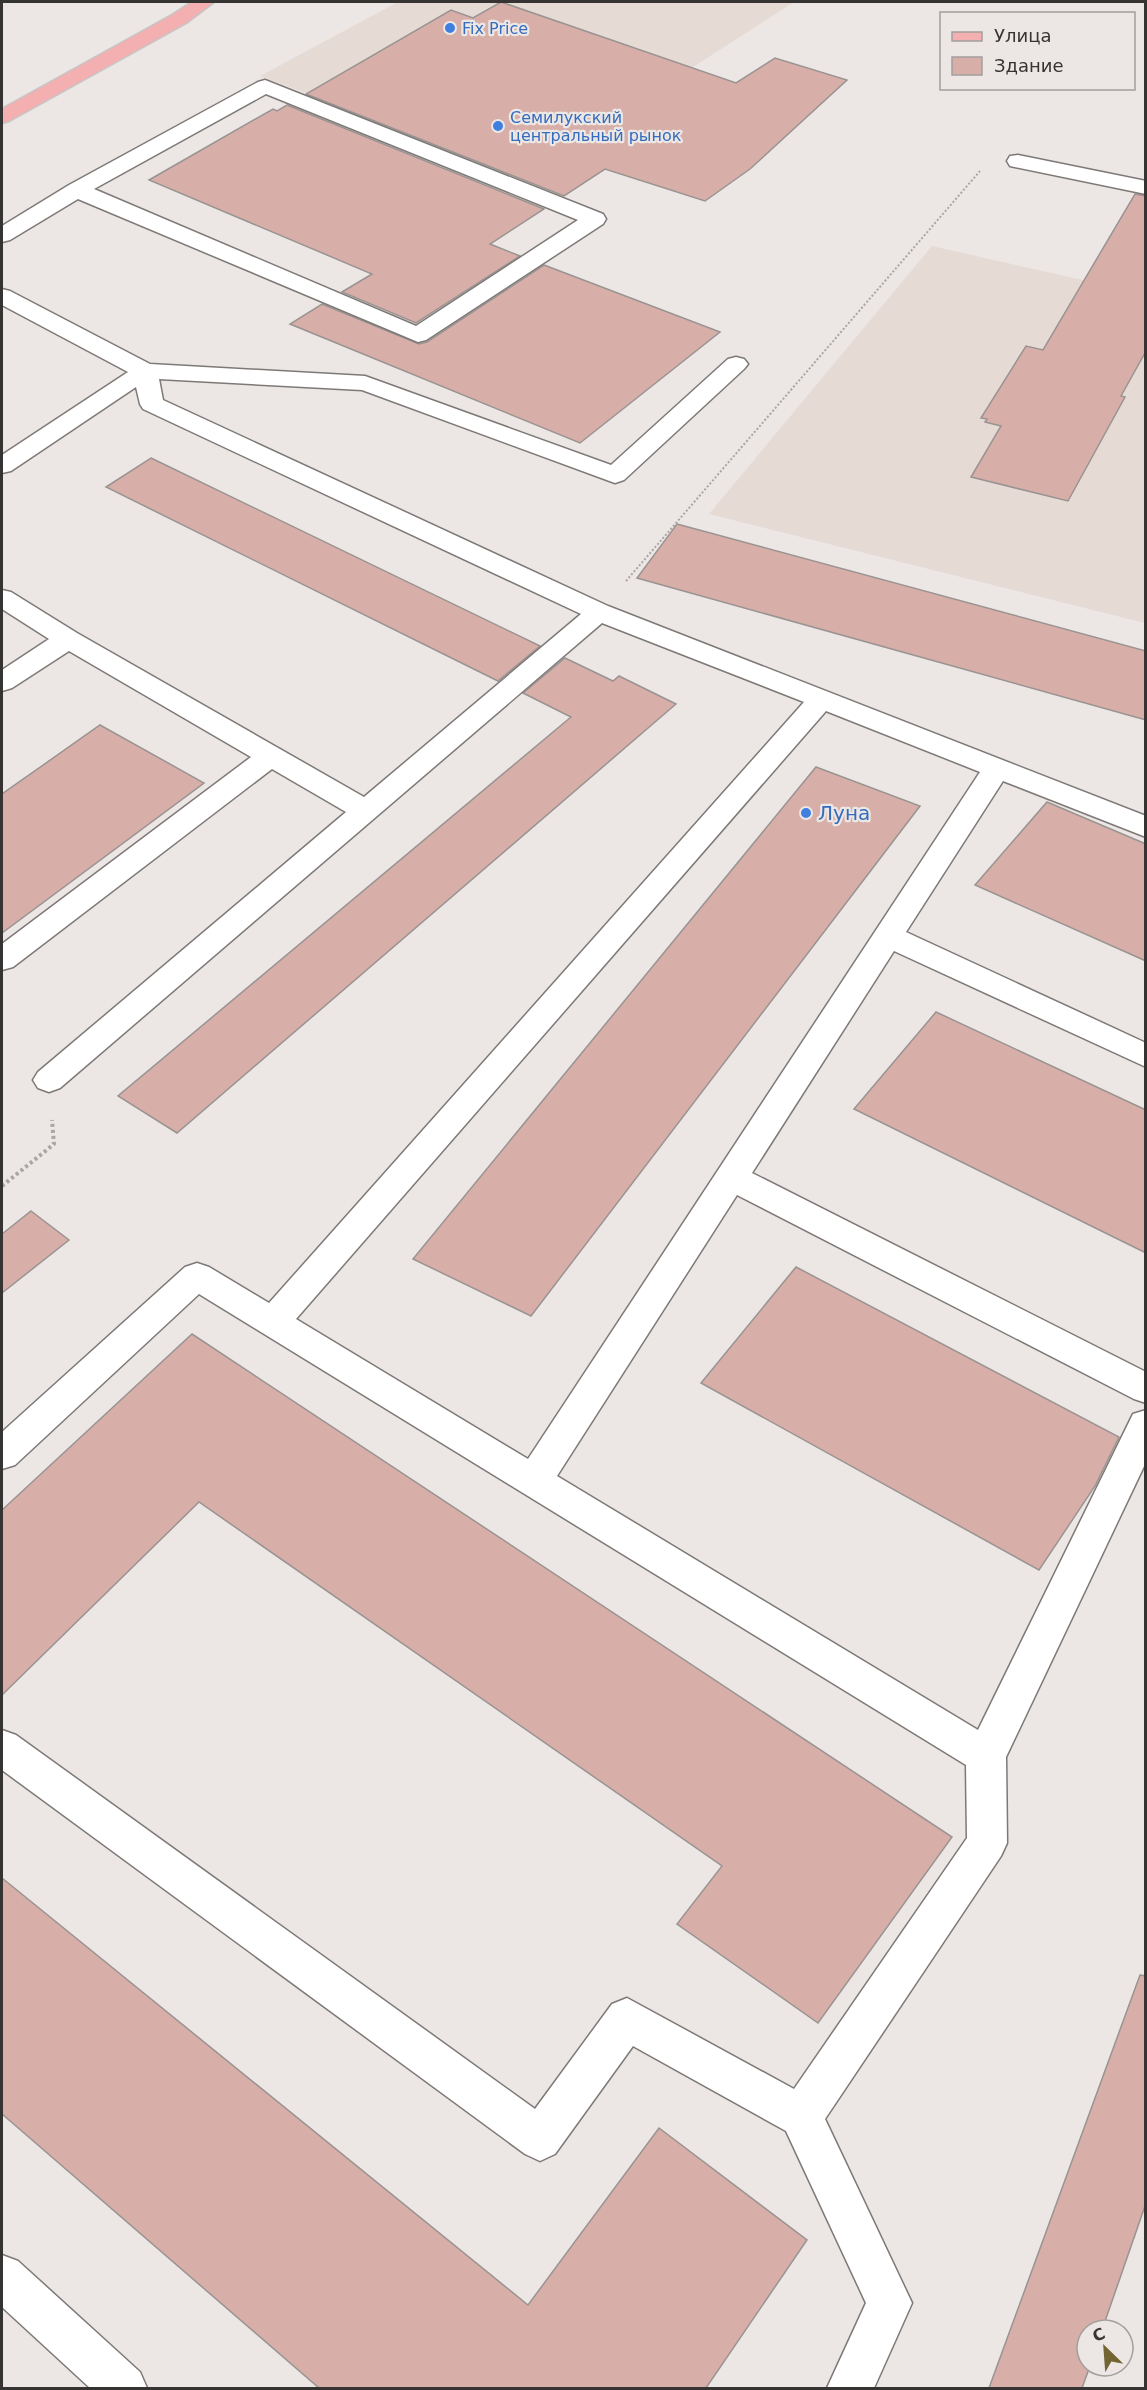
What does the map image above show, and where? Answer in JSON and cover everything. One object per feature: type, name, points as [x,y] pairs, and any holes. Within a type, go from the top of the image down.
[{"type":"main road","points":[[2,117],[179,19],[204,2]]},
{"type":"lane","points":[[2,235],[77,190],[265,86],[595,219],[418,335],[77,190]]},
{"type":"lane","points":[[1018,161],[1146,188]]},
{"type":"lane","points":[[2,296],[145,371],[365,383],[615,475],[736,364]]},
{"type":"lane","points":[[145,371],[152,404],[598,612],[1146,827]]},
{"type":"lane","points":[[2,466],[145,371]]},
{"type":"lane","points":[[7,610],[68,639],[366,811]]},
{"type":"lane","points":[[49,1080],[598,612]]},
{"type":"lane","points":[[2,682],[68,639]]},
{"type":"lane","points":[[273,1322],[822,699]]},
{"type":"lane","points":[[2,959],[271,756]]},
{"type":"lane","points":[[534,1481],[997,768]]},
{"type":"lane","points":[[888,936],[1146,1056]]},
{"type":"lane","points":[[731,1178],[1146,1389]]},
{"type":"lane","points":[[2,1454],[197,1276],[986,1756]]},
{"type":"lane","points":[[801,2116],[987,1843],[986,1756],[1146,1424]]},
{"type":"lane","points":[[2,1748],[540,2139],[627,2019],[801,2116],[889,2303],[850,2388]]},
{"type":"lane","points":[[2,2277],[124,2388]]},
{"type":"path","points":[[598,612],[981,170]]},
{"type":"path","points":[[2,1186],[54,1144],[49,1080]]},
{"type":"shaded area","name":"Семилукский центральный рынок","points":[[398,2],[794,2],[526,175],[260,76]]},
{"type":"shaded area","points":[[932,246],[1145,294],[1145,623],[709,514]]},
{"type":"building","name":"Семилукский центральный рынок","points":[[501,2],[736,83],[775,58],[847,80],[750,169],[705,201],[605,169],[564,196],[306,94],[451,10],[473,18]]},
{"type":"building","points":[[287,105],[544,209],[490,244],[520,256],[416,323],[342,292],[372,274],[149,180],[273,109],[277,111]]},
{"type":"building","points":[[1135,194],[1146,196],[1146,351],[1121,396],[1125,397],[1068,501],[971,477],[1001,426],[985,422],[987,419],[981,418],[1026,346],[1043,350]]},
{"type":"building","points":[[544,265],[720,332],[580,443],[290,324],[322,304],[419,344],[427,342]]},
{"type":"building","points":[[151,458],[540,646],[498,681],[106,487]]},
{"type":"building","points":[[677,524],[1146,651],[1146,720],[637,578]]},
{"type":"building","points":[[565,658],[613,681],[619,676],[676,704],[177,1133],[118,1096],[571,717],[523,693]]},
{"type":"building","points":[[100,725],[204,783],[2,933],[2,794]]},
{"type":"building","points":[[816,767],[920,806],[531,1316],[413,1259]]},
{"type":"building","points":[[1047,802],[1146,844],[1146,961],[975,885]]},
{"type":"building","points":[[936,1012],[1146,1110],[1146,1253],[854,1109]]},
{"type":"building","points":[[31,1211],[69,1240],[2,1293],[2,1234]]},
{"type":"building","points":[[796,1267],[1119,1437],[1095,1486],[1039,1570],[701,1383]]},
{"type":"building","points":[[192,1334],[952,1837],[818,2023],[677,1924],[722,1866],[199,1502],[2,1695],[2,1510]]},
{"type":"building","points":[[2,1878],[528,2305],[659,2128],[807,2240],[706,2388],[319,2388],[2,2114]]},
{"type":"building","points":[[1140,1975],[1146,1976],[1146,2203],[1106,2318],[1075,2318],[1075,2378],[1086,2378],[1082,2388],[989,2388]]},
{"type":"place","name":"Fix Price","points":[[450,28]]},
{"type":"place","name":"Семилукский центральный рынок","points":[[498,126]]},
{"type":"place","name":"Луна","points":[[806,813]]}]
